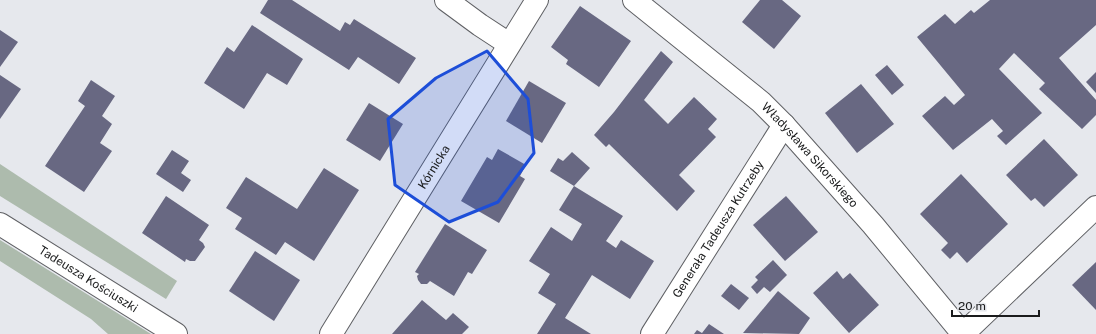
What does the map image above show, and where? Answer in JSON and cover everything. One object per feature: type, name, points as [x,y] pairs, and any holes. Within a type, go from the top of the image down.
[{"type":"street","points":[[446,0],[509,44]]},
{"type":"street","name":"Kórnicka","points":[[331,334],[537,0]]},
{"type":"street","name":"Władysława Sikorskiego","points":[[634,0],[760,102],[784,125],[873,226],[963,334]]},
{"type":"street","name":"Generała Tadeusza Kutrzeby","points":[[652,334],[784,125]]},
{"type":"street","points":[[963,334],[1096,207]]},
{"type":"street","name":"Tadeusza Kościuszki","points":[[0,224],[176,334]]},
{"type":"highlighted area","points":[[487,51],[528,99],[534,153],[498,202],[449,222],[395,185],[388,119],[436,78]]},
{"type":"green space","points":[[0,164],[177,281],[166,299],[0,196]]},
{"type":"green space","points":[[0,240],[151,334],[108,334],[91,319],[0,261]]},
{"type":"building","points":[[268,0],[292,0],[340,31],[345,22],[350,25],[354,19],[416,58],[399,84],[358,57],[349,70],[260,13]]},
{"type":"building","points":[[760,0],[782,0],[801,16],[774,49],[742,22]]},
{"type":"building","points":[[990,0],[1096,0],[1096,25],[1059,58],[1096,100],[1096,115],[1082,129],[1039,89],[1045,83],[1014,53],[999,69],[1042,113],[1006,145],[997,136],[1003,131],[992,119],[953,150],[922,116],[945,96],[954,105],[965,95],[917,37],[945,14],[955,24],[971,10],[974,13]]},
{"type":"building","points":[[580,6],[631,41],[599,87],[566,64],[568,60],[551,47]]},
{"type":"building","points":[[252,25],[303,59],[287,85],[267,73],[244,109],[204,83],[227,47],[234,52]]},
{"type":"building","points":[[0,30],[18,42],[0,67]]},
{"type":"building","points":[[661,51],[673,62],[644,100],[668,124],[694,97],[717,119],[708,129],[716,137],[679,175],[695,191],[677,211],[609,144],[606,147],[594,135],[614,112]]},
{"type":"building","points":[[887,65],[904,85],[892,95],[875,75]]},
{"type":"building","points":[[1096,72],[1096,93],[1086,82]]},
{"type":"building","points":[[0,75],[21,89],[0,119]]},
{"type":"building","points":[[91,80],[115,96],[102,116],[112,124],[100,143],[112,151],[84,192],[45,166],[85,106],[78,101]]},
{"type":"building","points":[[529,81],[566,103],[542,143],[506,121]]},
{"type":"building","points":[[861,84],[894,124],[857,153],[825,113]]},
{"type":"building","points":[[369,103],[403,124],[380,161],[346,140]]},
{"type":"building","points":[[1044,139],[1078,175],[1044,207],[1035,198],[1031,201],[1006,175]]},
{"type":"building","points":[[498,149],[526,165],[520,176],[525,179],[499,223],[461,201],[487,157],[492,160]]},
{"type":"building","points":[[172,150],[189,161],[181,173],[191,180],[183,192],[156,174]]},
{"type":"building","points":[[572,152],[590,168],[574,186],[550,171],[558,158],[563,161]]},
{"type":"building","points":[[324,168],[359,190],[314,261],[285,242],[276,255],[235,229],[242,218],[226,208],[246,177],[297,209]]},
{"type":"building","points":[[961,174],[1008,224],[967,263],[957,252],[950,259],[941,250],[948,243],[920,214]]},
{"type":"building","points":[[574,186],[623,216],[606,241],[616,248],[621,240],[654,261],[630,299],[592,275],[565,318],[591,334],[537,334],[556,304],[538,293],[550,274],[529,261],[551,227],[572,241],[582,224],[559,210]]},
{"type":"building","points":[[166,196],[209,225],[199,240],[205,247],[195,261],[186,259],[185,262],[142,233]]},
{"type":"building","points":[[786,196],[818,232],[785,261],[753,225]]},
{"type":"building","points":[[445,224],[487,250],[472,274],[468,272],[454,296],[430,281],[427,284],[421,284],[417,276],[419,274],[415,272]]},
{"type":"building","points":[[255,251],[300,280],[274,321],[229,291]]},
{"type":"building","points":[[773,260],[787,275],[770,292],[764,287],[757,294],[751,287],[758,280],[755,277]]},
{"type":"building","points":[[1096,262],[1096,310],[1072,285]]},
{"type":"building","points":[[837,271],[843,279],[850,273],[879,305],[849,333],[813,293]]},
{"type":"building","points":[[731,284],[749,298],[739,310],[721,296]]},
{"type":"building","points":[[778,291],[810,318],[799,334],[743,333]]},
{"type":"building","points":[[422,300],[446,320],[453,313],[469,327],[462,334],[392,334]]},
{"type":"building","points":[[709,324],[724,334],[694,334],[697,330],[702,333]]}]
